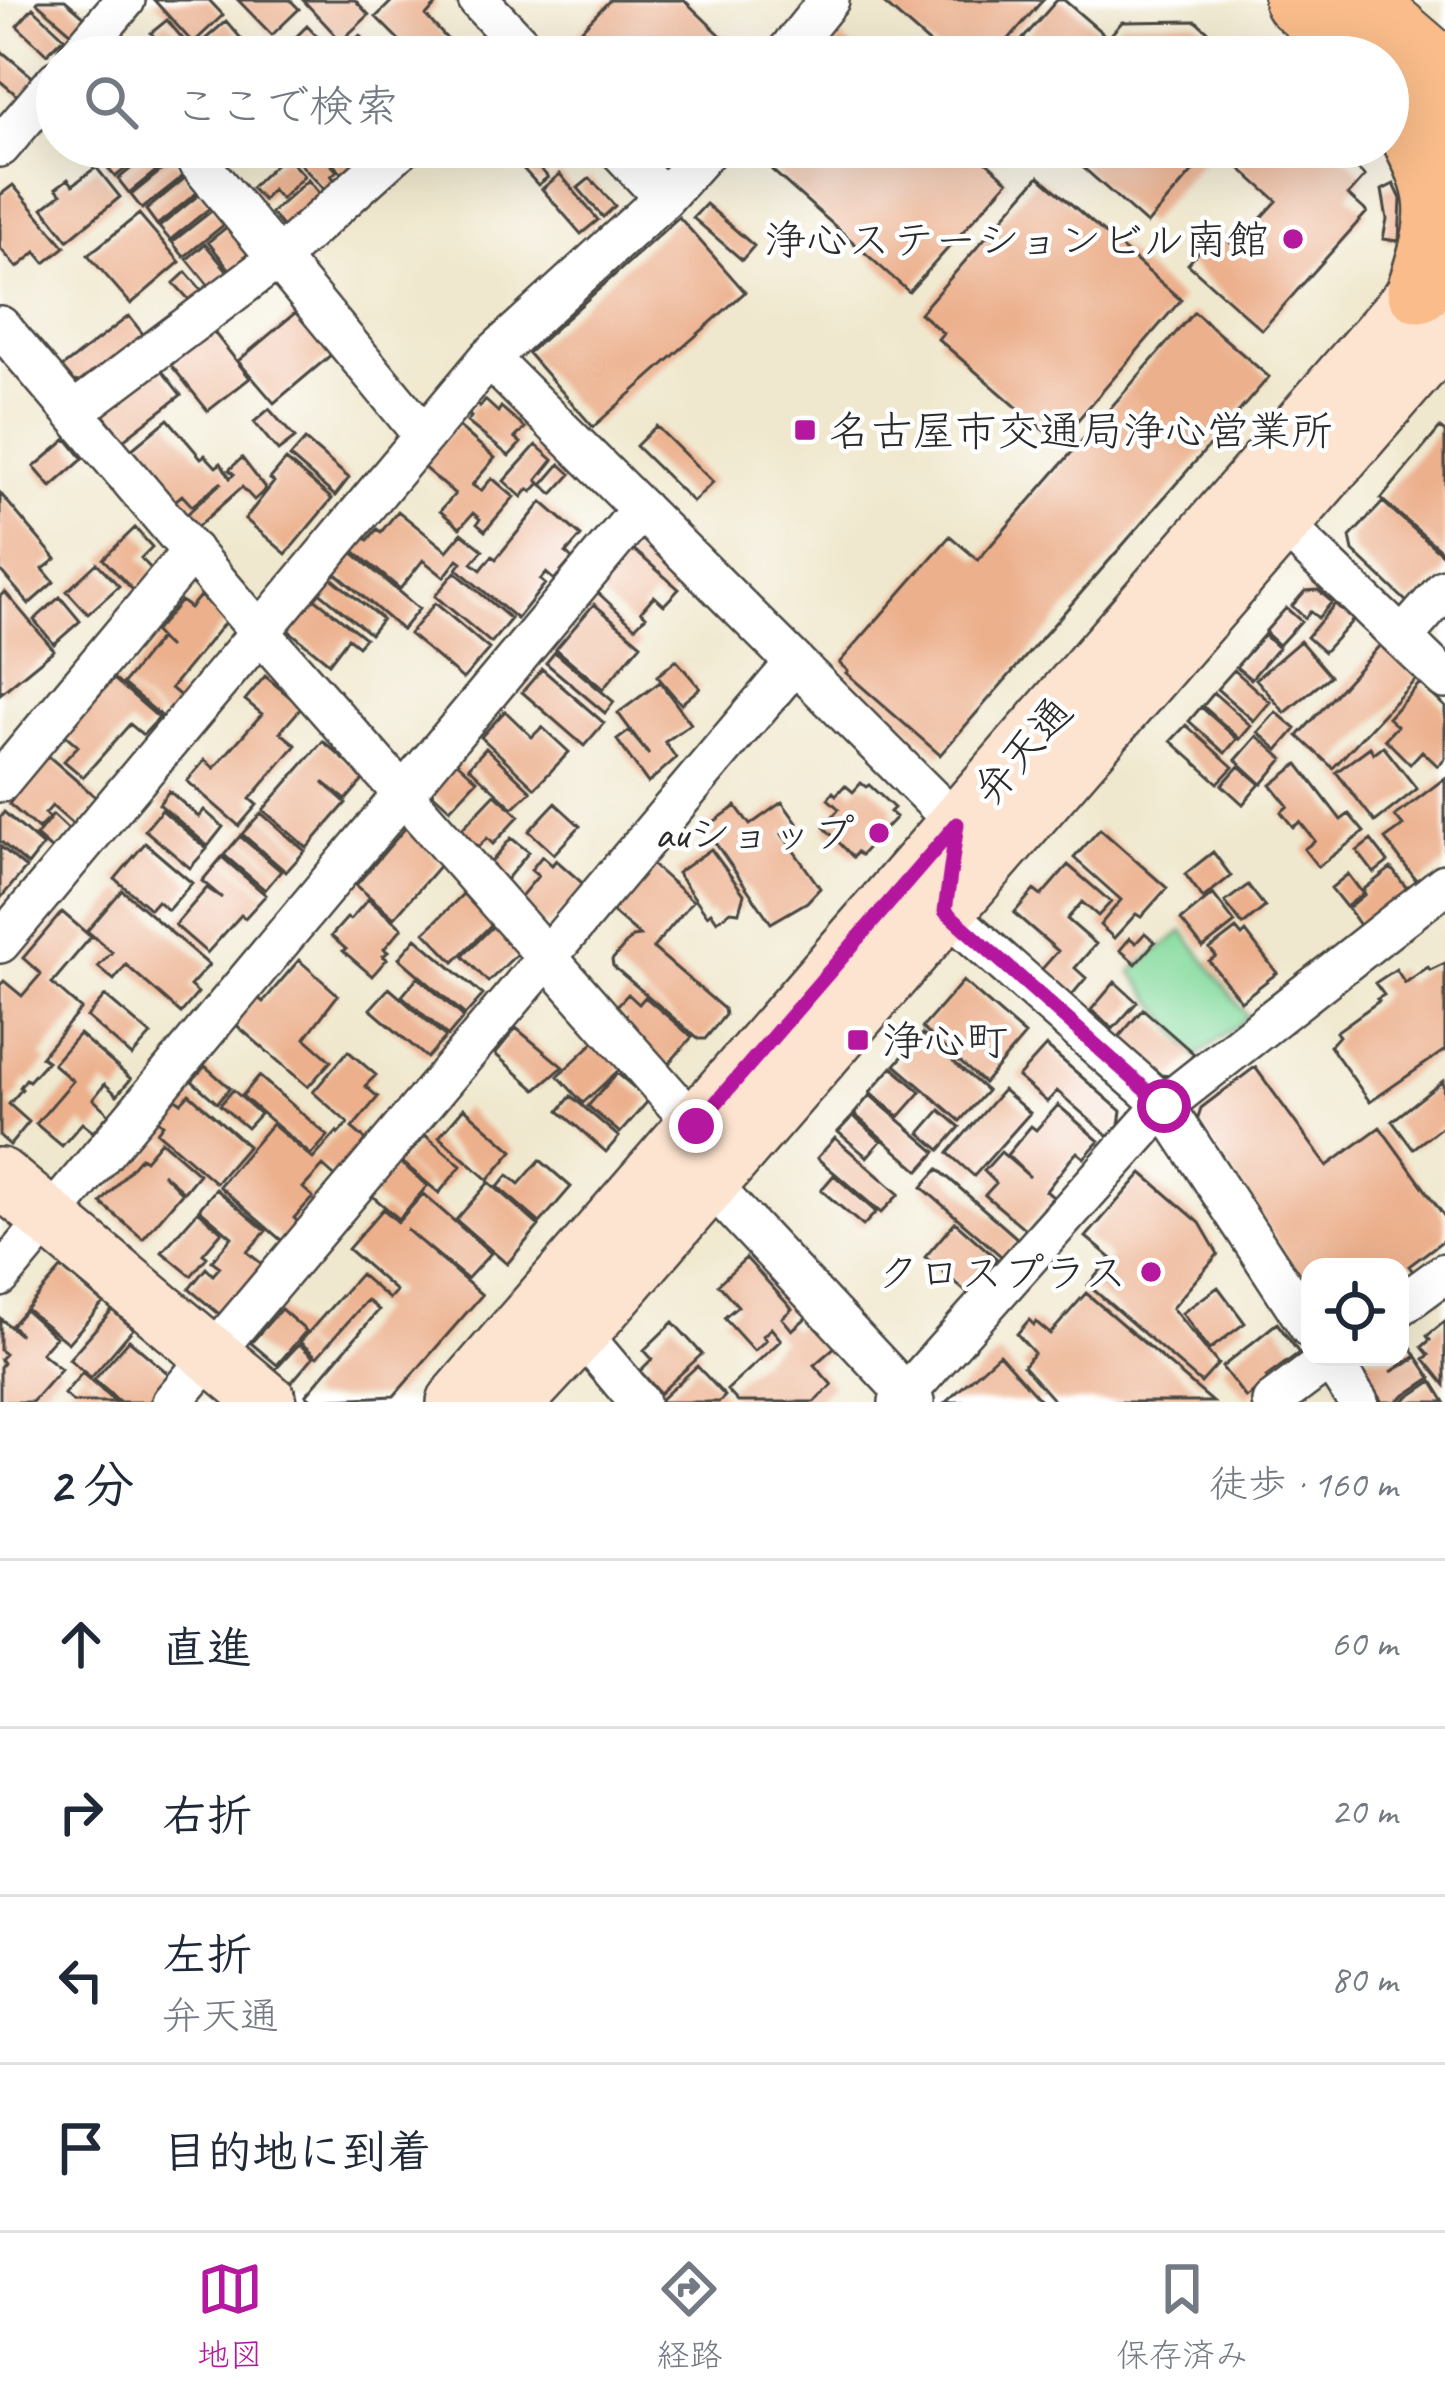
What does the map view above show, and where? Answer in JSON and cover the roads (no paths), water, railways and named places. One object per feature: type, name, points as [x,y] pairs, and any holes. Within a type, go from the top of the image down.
[{"type":"highway","points":[[1297,0],[1338,36]]},
{"type":"highway","points":[[1359,0],[1379,36]]},
{"type":"main road","points":[[1268,0],[1308,36]]},
{"type":"main road","points":[[1372,0],[1445,63]]},
{"type":"main road","points":[[1420,112],[1444,197],[1436,295]]},
{"type":"street","points":[[103,36],[125,0]]},
{"type":"street","points":[[478,0],[505,36]]},
{"type":"street","points":[[800,36],[829,0]]},
{"type":"street","points":[[0,147],[36,105]]},
{"type":"street","points":[[203,168],[424,436]]},
{"type":"street","points":[[74,411],[278,260],[379,168]]},
{"type":"street","points":[[636,168],[664,198]]},
{"type":"street","points":[[0,943],[489,358],[691,168]]},
{"type":"street","points":[[515,1402],[1282,523],[1436,295]]},
{"type":"street","name":"弁天通","points":[[456,1402],[957,824],[1436,295]]},
{"type":"street","points":[[0,326],[259,631],[696,1126]]},
{"type":"street","points":[[489,358],[957,824],[945,911]]},
{"type":"street","points":[[0,1276],[641,509]]},
{"type":"street","points":[[1282,523],[1445,680]]},
{"type":"street","points":[[0,782],[13,735],[192,551]]},
{"type":"street","points":[[1402,638],[1445,590]]},
{"type":"street","points":[[172,1402],[795,663]]},
{"type":"street","points":[[709,1183],[907,1399],[1164,1106],[1445,884]]},
{"type":"street","points":[[945,911],[1164,1106],[1301,1314]]},
{"type":"street","points":[[0,1177],[268,1402]]},
{"type":"street","points":[[1409,1299],[1445,1273]]},
{"type":"street","points":[[580,1332],[639,1402]]},
{"type":"street","points":[[1271,1402],[1308,1366]]},
{"type":"street","points":[[1335,1366],[1358,1402]]},
{"type":"place","name":"浄心ステーションビル南館","points":[[1293,239]]},
{"type":"place","name":"名古屋市交通局浄心営業所","points":[[805,430]]},
{"type":"place","name":"auショップ","points":[[879,833]]},
{"type":"place","name":"浄心町","points":[[858,1040]]},
{"type":"place","name":"クロスプラス","points":[[1151,1272]]}]
